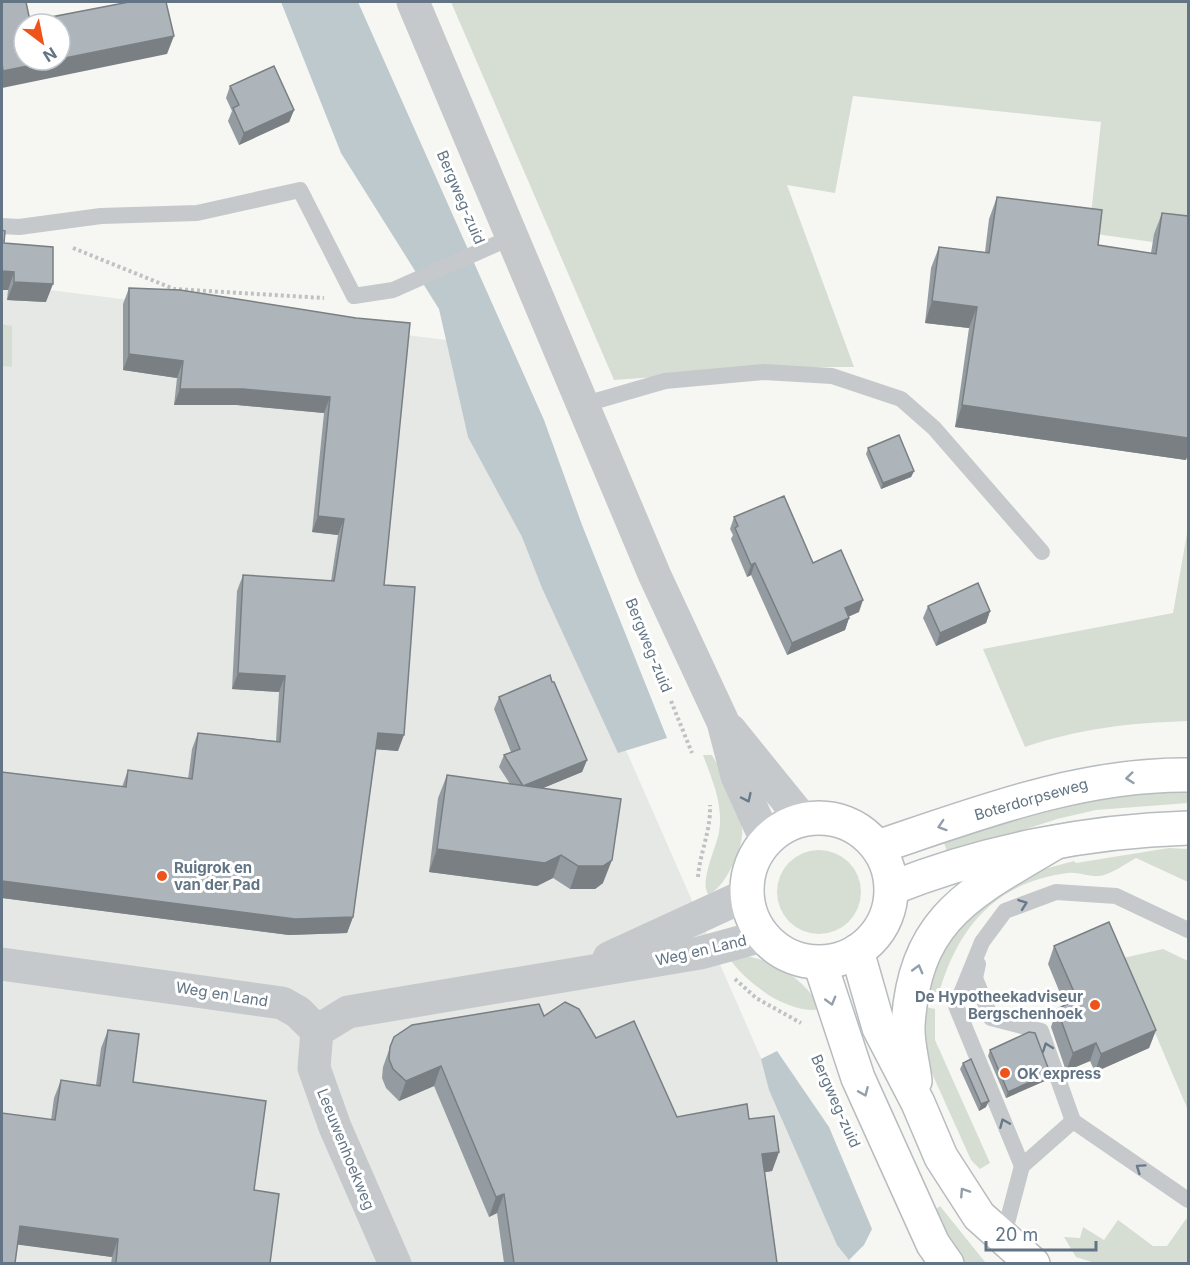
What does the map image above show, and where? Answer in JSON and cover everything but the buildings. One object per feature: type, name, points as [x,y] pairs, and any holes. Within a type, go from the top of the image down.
[{"type":"main road","name":"Boterdorpseweg","points":[[878,847],[1012,802],[1086,782],[1162,774],[1188,774]]},
{"type":"main road","points":[[802,819],[836,819],[852,825],[878,847],[890,874],[889,907],[883,925],[872,940],[846,958],[820,963],[788,956],[762,936],[749,910],[746,895],[750,865],[766,840],[783,827],[802,819]]},
{"type":"main road","points":[[891,888],[945,867],[1056,842],[1136,830],[1188,828]]},
{"type":"main road","points":[[918,1103],[908,1027],[917,969],[929,939],[949,913],[982,886],[1056,842]]},
{"type":"main road","points":[[857,951],[879,1028],[918,1103],[941,1157],[979,1215],[1033,1263]]},
{"type":"main road","points":[[820,963],[858,1078],[933,1244],[947,1263]]},
{"type":"street","name":"Bergweg-zuid","points":[[413,2],[655,576],[723,722],[737,776],[766,840]]},
{"type":"street","name":"Bergweg-zuid","points":[[723,722],[802,819]]},
{"type":"street","name":"Weg en Land","points":[[569,976],[746,895]]},
{"type":"street","name":"Weg en Land","points":[[2,964],[282,1003],[298,1012],[317,1031],[348,1012],[714,951],[762,936]]},
{"type":"street","name":"Leeuwenhoekweg","points":[[317,1031],[314,1068],[335,1127],[394,1263]]},
{"type":"lane","points":[[2,226],[19,227],[101,216],[197,213],[300,190],[354,296],[393,290],[512,237]]},
{"type":"lane","points":[[582,405],[665,381],[764,372],[832,375],[901,399],[934,428],[1042,552]]},
{"type":"lane","points":[[1022,1166],[956,1006],[982,942],[1005,911],[1056,892],[1116,896],[1188,930]]},
{"type":"lane","points":[[982,942],[975,978],[991,1018],[1041,1031],[1073,1122],[1188,1200]]},
{"type":"lane","points":[[1003,1238],[1022,1166],[1073,1122]]},
{"type":"path","points":[[19,227],[174,289],[327,298],[354,296]]},
{"type":"path","name":"Bergweg-zuid","points":[[669,694],[694,759]]},
{"type":"path","points":[[700,916],[697,893],[699,863],[710,825],[708,797]]},
{"type":"path","points":[[714,951],[725,969],[743,988],[800,1022],[805,1032]]},
{"type":"shaded area","points":[[281,2],[358,2],[544,420],[582,525],[667,738],[618,753],[542,588],[522,537],[468,437],[439,309],[341,153]]},
{"type":"shaded area","points":[[451,2],[1188,2],[1188,247],[1089,233],[1101,122],[853,96],[835,193],[787,185],[854,367],[797,367],[614,380]]},
{"type":"shaded area","points":[[2,284],[446,340],[851,1263],[2,1264]]},
{"type":"shaded area","points":[[2,324],[12,326],[12,367],[2,366]]},
{"type":"shaded area","points":[[1188,528],[1188,721],[1106,728],[1066,735],[1025,747],[983,649],[1173,613]]},
{"type":"shaded area","points":[[703,755],[712,755],[733,794],[742,819],[740,847],[734,862],[721,884],[709,895],[706,890],[706,876],[718,837],[720,816],[717,795]]},
{"type":"shaded area","points":[[1188,786],[1188,803],[1096,810],[1057,819],[948,854],[943,840],[1051,804]]},
{"type":"shaded area","points":[[1169,848],[1188,849],[1188,882],[1136,858],[1103,875],[1068,873],[1020,886],[984,912],[969,928],[947,969],[939,993],[928,991],[937,958],[964,918],[1037,871],[1074,861],[1076,863]]},
{"type":"shaded area","points":[[819,850],[835,853],[849,862],[858,876],[861,892],[858,908],[849,922],[835,931],[819,934],[803,931],[789,922],[780,908],[777,892],[780,876],[789,862],[803,853]]},
{"type":"shaded area","points":[[1163,949],[1188,961],[1188,1110],[1123,958]]},
{"type":"shaded area","points":[[745,956],[768,962],[788,973],[805,987],[820,1006],[815,1010],[803,1009],[768,995],[731,961]]},
{"type":"shaded area","points":[[925,1007],[935,1009],[935,1040],[990,1163],[980,1169],[971,1160],[926,1060]]},
{"type":"shaded area","points":[[777,1051],[829,1127],[872,1229],[864,1245],[849,1260],[837,1245],[769,1090],[761,1059]]},
{"type":"shaded area","points":[[940,1206],[988,1263],[958,1263],[931,1213]]},
{"type":"shaded area","points":[[1186,1219],[1188,1220],[1188,1263],[1095,1263],[1076,1257],[1064,1237],[1080,1238],[1083,1227],[1104,1240],[1118,1220],[1153,1246],[1167,1246]]},
{"type":"place","name":"Ruigrok en van der Pad","points":[[162,876]]},
{"type":"place","name":"De Hypotheekadviseur Bergschenhoek","points":[[1095,1005]]},
{"type":"place","name":"OK express","points":[[1005,1073]]}]
